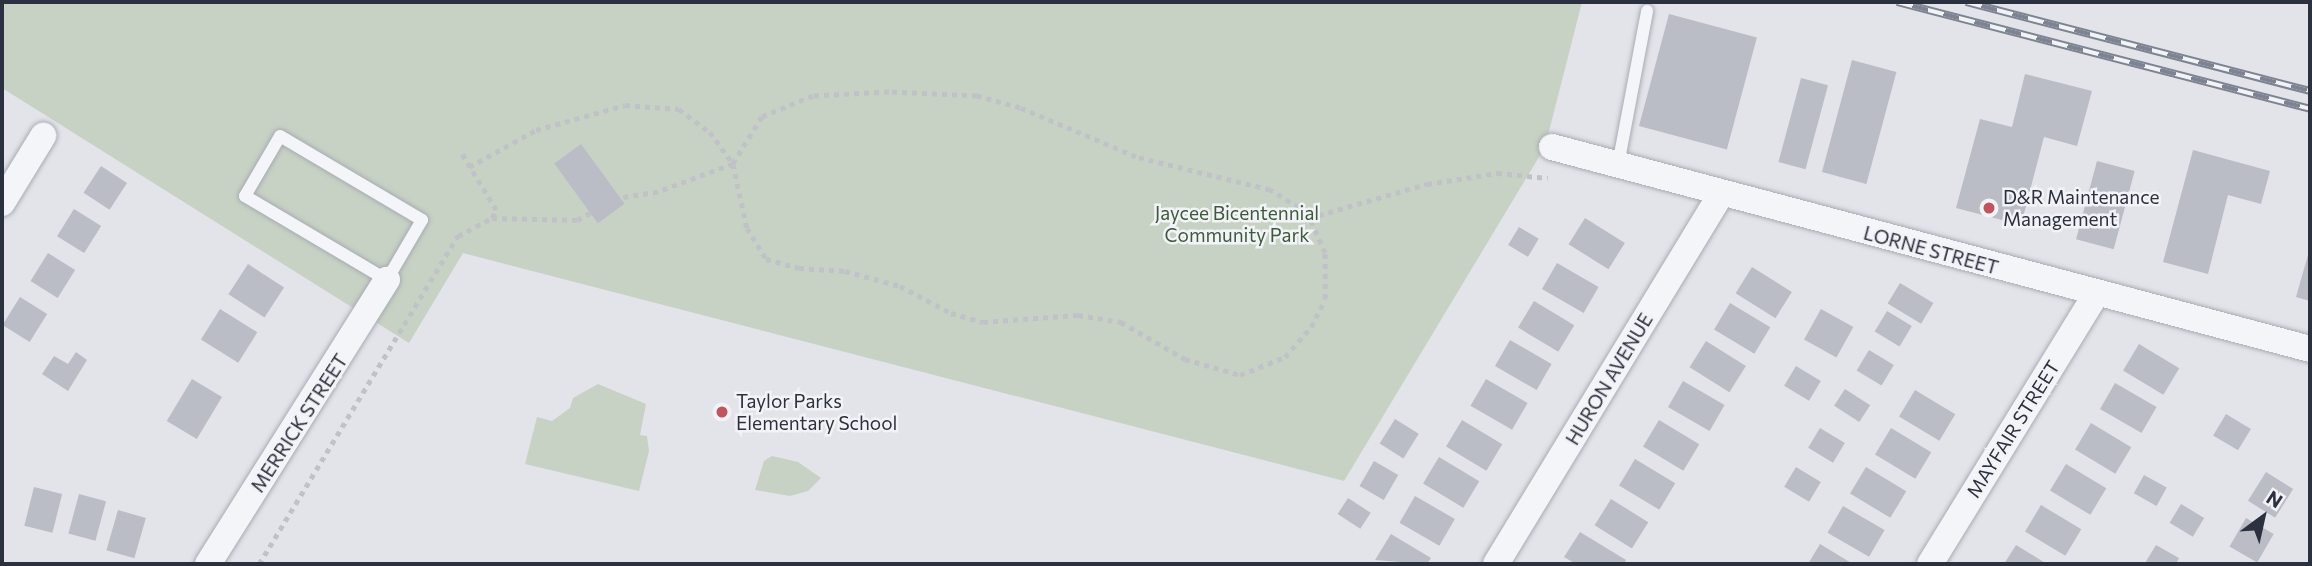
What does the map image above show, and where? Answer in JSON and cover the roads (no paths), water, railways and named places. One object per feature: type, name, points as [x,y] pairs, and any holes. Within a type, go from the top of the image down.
[{"type":"street","points":[[2,203],[43,136]]},
{"type":"street","name":"LORNE STREET","points":[[1552,147],[2310,349]]},
{"type":"street","name":"HURON AVENUE","points":[[1496,564],[1721,194]]},
{"type":"street","name":"MERRICK STREET","points":[[208,564],[387,281]]},
{"type":"street","name":"MAYFAIR STREET","points":[[1930,564],[2096,294]]},
{"type":"lane","points":[[1618,165],[1647,11]]},
{"type":"lane","points":[[280,136],[422,220],[387,281],[245,196],[280,136]]},
{"type":"railway","points":[[1897,2],[2310,109]]},
{"type":"railway","points":[[1966,2],[2310,91]]},
{"type":"place","name":"D&R Maintenance Management","points":[[1989,208]]},
{"type":"place","name":"Taylor Parks Elementary School","points":[[722,412]]},
{"type":"park label","name":"Jaycee Bicentennial Community Park","points":[[1237,224]]}]
